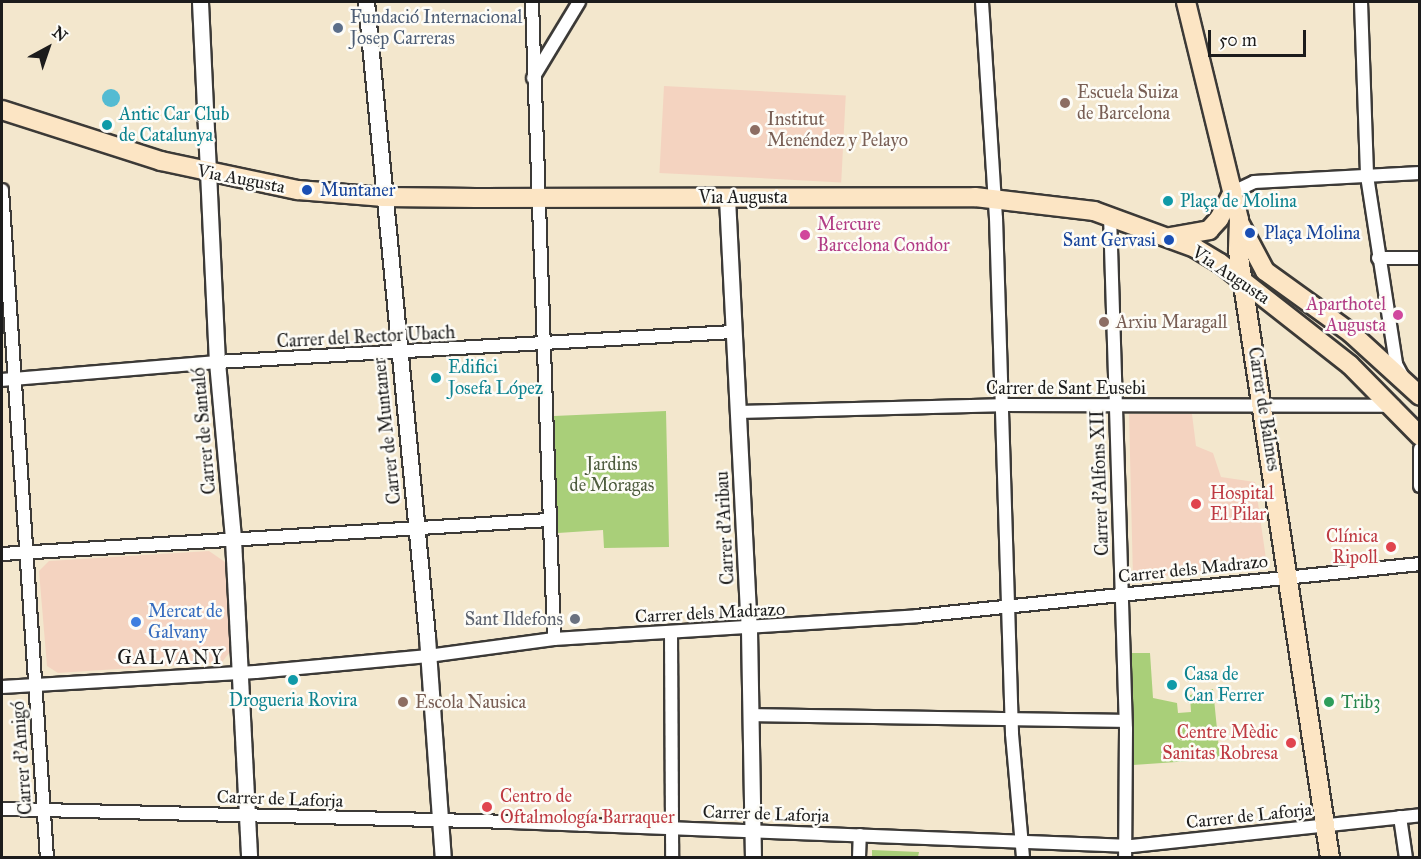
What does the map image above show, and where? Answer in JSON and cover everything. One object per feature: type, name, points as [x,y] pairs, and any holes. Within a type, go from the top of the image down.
[{"type":"main road","name":"Carrer de Balmes","points":[[1188,2],[1239,223],[1237,238],[1290,577],[1330,858]]},
{"type":"main road","name":"Via Augusta","points":[[2,111],[98,143],[210,174],[298,189],[384,197],[538,199],[994,197],[1110,215],[1207,254],[1327,346],[1410,399]]},
{"type":"main road","points":[[1168,237],[1209,230],[1219,219],[1233,192]]},
{"type":"main road","name":"Via Augusta","points":[[1239,223],[1265,271],[1351,333],[1410,399],[1419,436]]},
{"type":"street","name":"Carrer de Santaló","points":[[200,2],[210,174],[217,362],[233,539],[249,858]]},
{"type":"street","name":"Carrer de Muntaner","points":[[366,2],[417,528],[443,858]]},
{"type":"street","points":[[532,2],[548,520],[554,639]]},
{"type":"street","points":[[533,79],[579,2]]},
{"type":"street","points":[[982,2],[994,197],[999,405],[1010,605],[1012,720],[1023,858]]},
{"type":"street","points":[[1361,2],[1367,176],[1396,364],[1410,399]]},
{"type":"street","points":[[1233,192],[1254,182],[1419,173]]},
{"type":"street","name":"Carrer d'Amigó","points":[[2,190],[7,379],[24,552],[47,858]]},
{"type":"street","name":"Carrer d'Aribau","points":[[727,198],[749,630],[753,858]]},
{"type":"street","name":"Carrer d'Alfons XII","points":[[1110,215],[1125,721],[1125,851]]},
{"type":"street","points":[[1378,258],[1419,258]]},
{"type":"street","name":"Carrer del Rector Ubach","points":[[7,379],[217,362],[400,354],[733,332]]},
{"type":"street","name":"Carrer de Sant Eusebi","points":[[738,412],[999,405],[1116,407],[1410,399]]},
{"type":"street","points":[[1419,449],[1419,486]]},
{"type":"street","points":[[2,554],[548,520]]},
{"type":"street","name":"Carrer dels Madrazo","points":[[2,687],[239,672],[428,656],[554,639],[749,630],[1419,564]]},
{"type":"street","points":[[671,633],[672,858]]},
{"type":"street","points":[[751,715],[1125,721]]},
{"type":"street","name":"Carrer de Laforja","points":[[2,809],[673,828],[1022,842],[1125,851],[1419,815]]},
{"type":"street","points":[[1400,817],[1406,858]]},
{"type":"street","points":[[859,858],[860,835]]},
{"type":"shaded area","name":"Institut Menéndez y Pelayo","points":[[664,86],[846,96],[841,182],[659,173]]},
{"type":"shaded area","name":"Hospital El Pilar","points":[[1129,414],[1192,414],[1196,446],[1213,453],[1221,477],[1255,482],[1267,566],[1133,579]]},
{"type":"shaded area","name":"Mercat de Galvany","points":[[209,551],[225,562],[230,652],[222,662],[58,673],[47,666],[39,571],[49,561]]},
{"type":"green space","name":"Jardins de Moragas","points":[[666,411],[669,547],[604,548],[603,530],[558,533],[554,416]]},
{"type":"green space","points":[[1131,653],[1150,653],[1153,698],[1177,703],[1178,713],[1191,712],[1190,695],[1213,689],[1220,759],[1133,765]]},
{"type":"green space","points":[[872,850],[919,852],[918,857],[872,858]]},
{"type":"water","points":[[107,89],[115,89],[120,94],[118,105],[107,107],[102,102],[102,94]]},
{"type":"place","name":"Fundació Internacional Josep Carreras","points":[[338,28]]},
{"type":"place","name":"Escuela Suiza de Barcelona","points":[[1065,103]]},
{"type":"place","name":"Antic Car Club de Catalunya","points":[[107,125]]},
{"type":"place","name":"Institut Menéndez y Pelayo","points":[[755,130]]},
{"type":"place","name":"Muntaner","points":[[307,190]]},
{"type":"place","name":"Plaça de Molina","points":[[1168,201]]},
{"type":"place","name":"Plaça Molina","points":[[1250,233]]},
{"type":"place","name":"Mercure Barcelona Condor","points":[[805,235]]},
{"type":"place","name":"Sant Gervasi","points":[[1169,240]]},
{"type":"place","name":"Aparthotel Augusta","points":[[1398,315]]},
{"type":"place","name":"Arxiu Maragall","points":[[1104,322]]},
{"type":"place","name":"Edifici Josefa López","points":[[436,378]]},
{"type":"place","name":"Hospital El Pilar","points":[[1196,504]]},
{"type":"place","name":"Clínica Ripoll","points":[[1391,547]]},
{"type":"place","name":"Sant Ildefons","points":[[575,619]]},
{"type":"place","name":"Mercat de Galvany","points":[[136,622]]},
{"type":"place","name":"Drogueria Rovira","points":[[293,680]]},
{"type":"place","name":"Casa de Can Ferrer","points":[[1172,685]]},
{"type":"place","name":"Escola Nausica","points":[[403,702]]},
{"type":"place","name":"Trib3","points":[[1329,702]]},
{"type":"place","name":"Centre Mèdic Sanitas Robresa","points":[[1291,743]]},
{"type":"place","name":"Centro de Oftalmología Barraquer","points":[[487,807]]},
{"type":"district","name":"GALVANY","points":[[171,657]]}]
